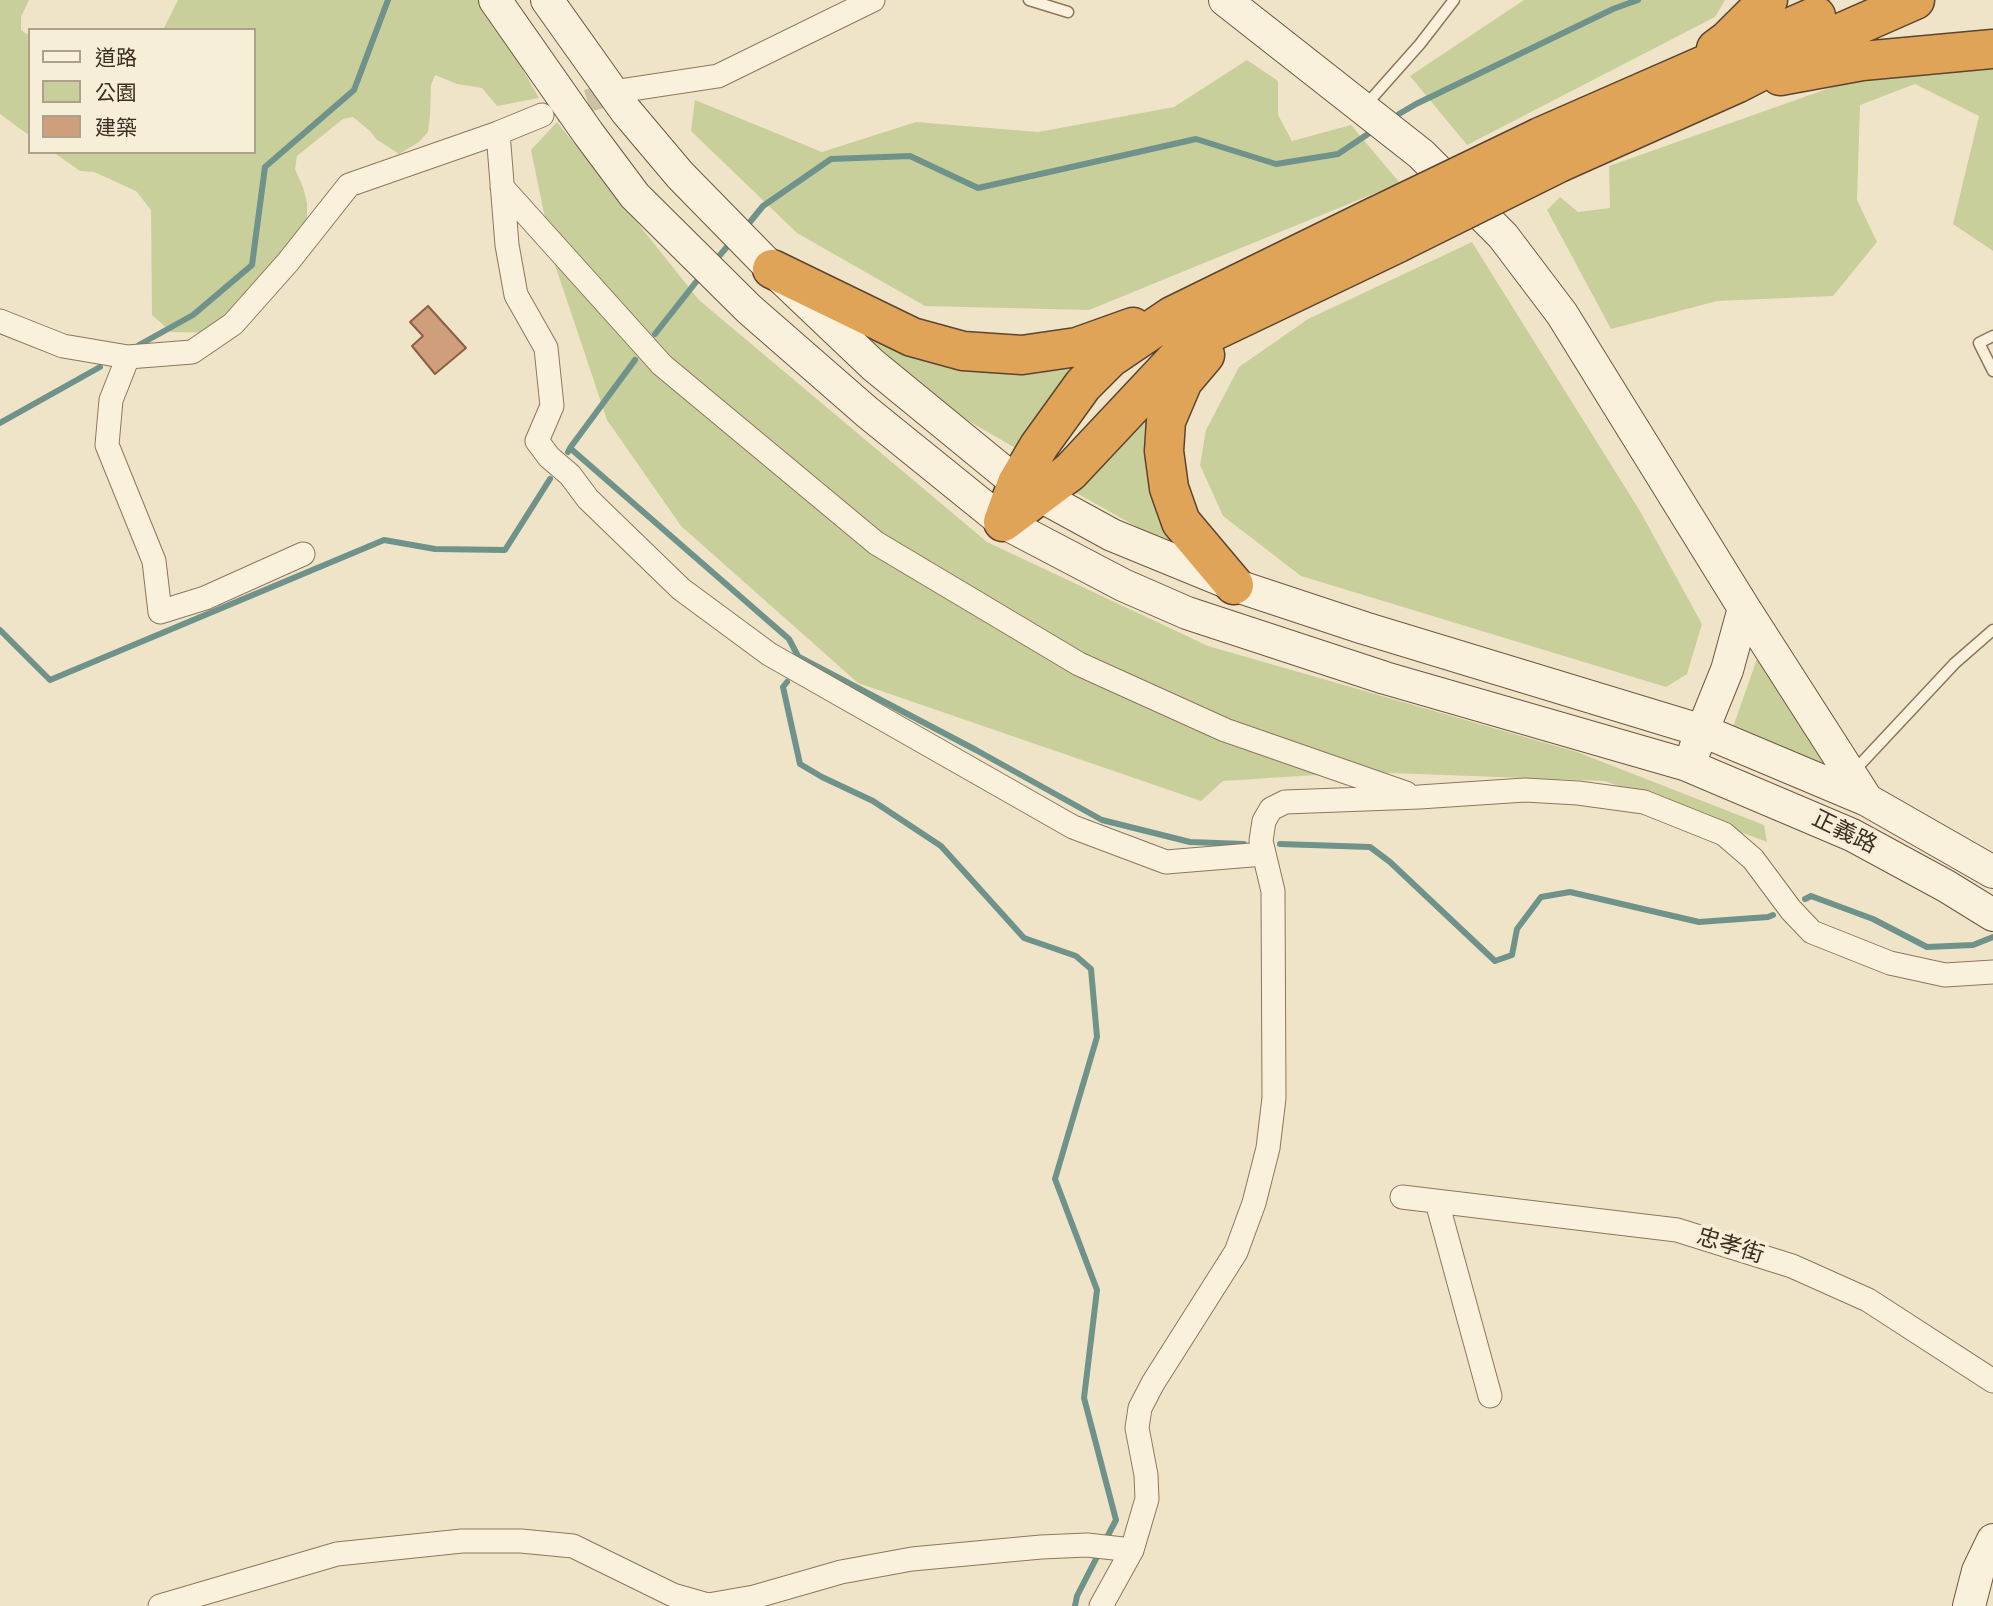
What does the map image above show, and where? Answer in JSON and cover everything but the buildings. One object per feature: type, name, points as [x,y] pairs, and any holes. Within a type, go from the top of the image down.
[{"type":"highway","points":[[772,270],[912,337],[963,351],[1022,355],[1077,348],[1140,324],[1172,316],[1387,230],[1551,150],[1674,78],[1728,40],[1768,0]]},
{"type":"highway","points":[[1674,78],[1853,0]]},
{"type":"highway","points":[[1551,150],[1736,84],[1806,48],[1915,0]]},
{"type":"highway","points":[[1736,84],[1862,61],[1993,49]]},
{"type":"highway","points":[[1028,489],[1070,472],[1194,341],[1387,230]]},
{"type":"highway","points":[[1003,522],[1028,489],[1040,446],[1083,385],[1110,358],[1172,316]]},
{"type":"highway","points":[[1234,585],[1181,522],[1169,488],[1164,451],[1166,421],[1184,381],[1235,319]]},
{"type":"main road","name":"正義路","points":[[495,0],[635,196],[749,310],[1003,522],[1122,585],[1187,614],[1385,678],[1687,765],[1852,835],[1993,915]]},
{"type":"main road","name":"正義路","points":[[547,0],[626,111],[680,176],[772,270],[873,365],[1028,489],[1112,535],[1234,585],[1364,628],[1703,732],[1859,787],[1993,872]]},
{"type":"main road","points":[[1225,0],[1421,154],[1503,236],[1554,303],[1859,787]]},
{"type":"main road","points":[[1687,765],[1727,670],[1744,608]]},
{"type":"main road","points":[[1969,1606],[1986,1574],[1993,1540]]},
{"type":"street","points":[[619,91],[718,76],[873,0]]},
{"type":"street","points":[[0,321],[63,346],[128,358],[192,352],[233,324],[349,185],[542,115]]},
{"type":"street","points":[[498,133],[507,245],[516,295],[546,348],[552,406],[537,441],[549,457],[570,475],[588,499],[681,589],[769,654],[1073,827],[1166,862],[1264,854]]},
{"type":"street","points":[[502,187],[663,365],[876,543],[1079,664],[1225,730],[1419,797]]},
{"type":"street","points":[[128,358],[111,400],[107,444],[154,561],[160,612],[205,598],[303,554]]},
{"type":"street","points":[[1101,1606],[1147,1499],[1146,1475],[1137,1428],[1140,1408],[1236,1252],[1254,1203],[1268,1149],[1274,1098],[1273,891],[1261,841],[1264,821],[1271,809],[1285,802],[1525,790],[1578,793],[1644,802],[1724,834],[1753,859],[1791,910],[1812,932],[1889,963],[1945,975],[1993,972]]},
{"type":"street","name":"忠孝街","points":[[1402,1196],[1677,1230],[1792,1266],[1868,1300],[1993,1381]]},
{"type":"street","points":[[1437,1202],[1490,1396]]},
{"type":"street","points":[[160,1606],[337,1554],[462,1541],[521,1541],[573,1546],[673,1595],[708,1605],[754,1597],[841,1572],[912,1559],[1041,1547],[1087,1545],[1124,1549]]},
{"type":"lane","points":[[1028,0],[1068,12]]},
{"type":"lane","points":[[1363,108],[1420,44],[1454,0]]},
{"type":"lane","points":[[1993,336],[1979,343],[1993,371]]},
{"type":"lane","points":[[1859,787],[1955,663],[1993,631]]},
{"type":"green space","points":[[0,0],[29,0],[21,17],[21,30],[28,35],[28,135],[0,114]]},
{"type":"green space","points":[[178,0],[483,0],[539,98],[497,106],[482,88],[457,84],[435,75],[431,85],[428,132],[419,142],[399,154],[376,139],[353,117],[343,119],[297,156],[295,169],[307,203],[307,222],[303,238],[263,308],[229,333],[171,332],[152,315],[151,210],[136,191],[94,172],[80,171],[56,154],[256,154],[256,28],[164,28]]},
{"type":"green space","points":[[1524,0],[1725,0],[1715,17],[1467,145],[1410,76]]},
{"type":"green space","points":[[1247,60],[1278,81],[1278,115],[1292,141],[1351,125],[1400,183],[1089,310],[925,306],[797,233],[691,131],[695,100],[822,152],[916,122],[1038,132],[1174,107]]},
{"type":"green space","points":[[1892,66],[1993,69],[1993,251],[1953,224],[1979,116],[1915,84],[1860,105],[1857,200],[1877,242],[1833,296],[1717,301],[1611,329],[1547,210],[1560,197],[1578,212],[1610,208],[1609,166]]},
{"type":"green space","points":[[557,122],[699,300],[987,542],[1208,646],[1577,752],[1764,825],[1767,842],[1605,781],[1363,772],[1223,781],[1201,801],[858,683],[681,526],[607,420],[554,262],[531,150]]},
{"type":"green space","points":[[1472,242],[1640,511],[1702,624],[1687,674],[1666,687],[1301,576],[1223,516],[1200,465],[1206,430],[1239,367],[1308,319]]},
{"type":"green space","points":[[865,336],[901,347],[1089,361],[1024,453],[960,416]]},
{"type":"green space","points":[[1183,364],[1176,543],[1146,532],[1069,489]]},
{"type":"green space","points":[[1758,656],[1838,774],[1733,727]]},
{"type":"waterway","points":[[139,345],[193,315],[252,265],[265,167],[354,90],[388,0]]},
{"type":"waterway","points":[[1399,114],[1613,9],[1638,0]]},
{"type":"waterway","points":[[750,222],[763,206],[831,159],[910,156],[978,188],[1196,139],[1276,164],[1338,154],[1368,134]]},
{"type":"waterway","points":[[720,255],[726,248]]},
{"type":"waterway","points":[[655,334],[696,282]]},
{"type":"waterway","points":[[570,448],[635,360]]},
{"type":"waterway","points":[[0,423],[100,367]]},
{"type":"waterway","points":[[568,452],[570,448],[789,639],[799,658]]},
{"type":"waterway","points":[[0,630],[50,680],[384,540],[435,549],[505,550],[550,479]]},
{"type":"waterway","points":[[799,657],[1102,820],[1190,842],[1244,844]]},
{"type":"waterway","points":[[787,682],[783,687],[800,764],[873,801],[941,846],[1024,938],[1076,956],[1091,969],[1097,1037],[1055,1179],[1097,1290],[1084,1398],[1116,1520],[1105,1541]]},
{"type":"waterway","points":[[1280,844],[1370,847],[1390,862],[1495,961],[1512,955],[1517,929],[1541,897],[1570,892],[1699,922],[1773,915]]},
{"type":"waterway","points":[[1805,899],[1811,896],[1873,919],[1927,947],[1973,945],[1993,937]]},
{"type":"waterway","points":[[1075,1606],[1077,1596],[1100,1551]]},
{"type":"tunnel","points":[[555,111],[619,91]]}]
